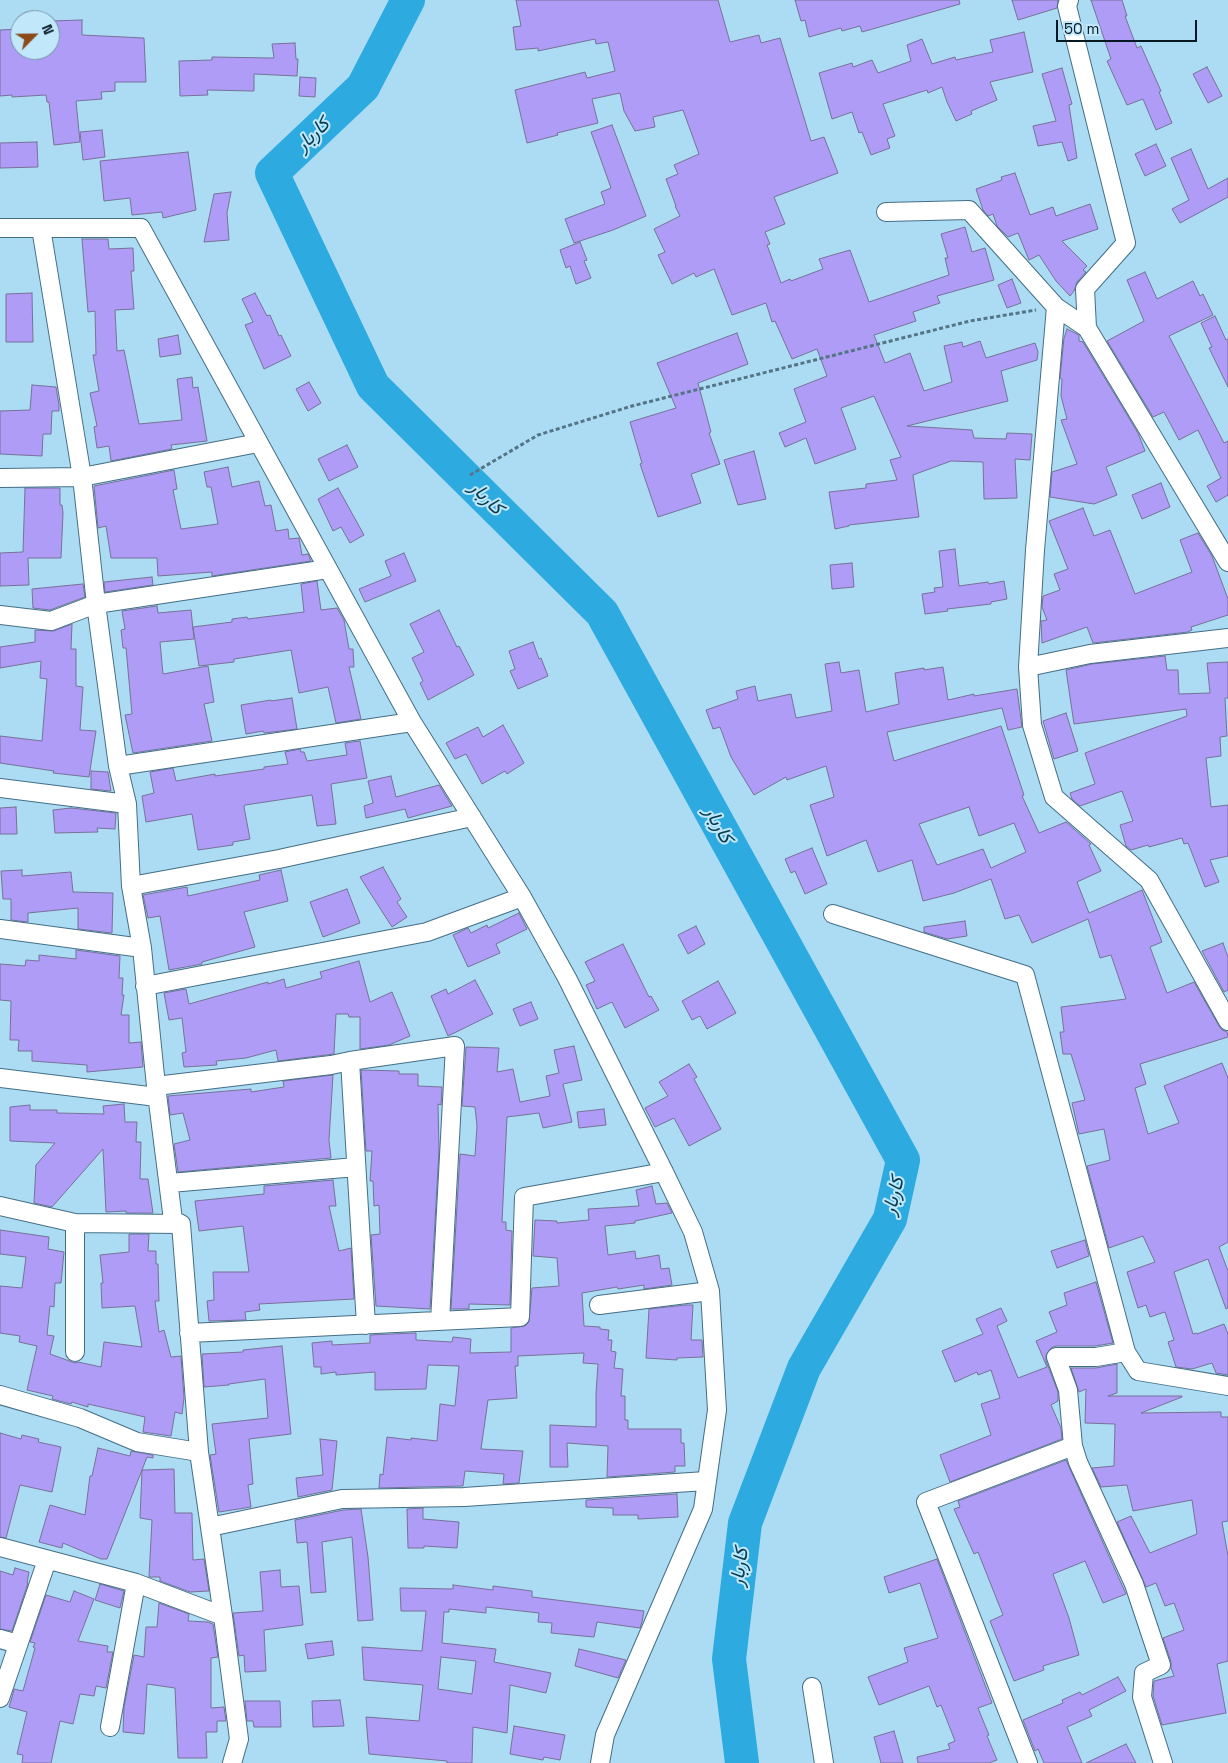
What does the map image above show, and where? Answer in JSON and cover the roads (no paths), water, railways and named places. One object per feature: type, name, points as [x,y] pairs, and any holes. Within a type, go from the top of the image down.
[{"type":"street","points":[[1069,0],[1067,6],[1126,244],[1085,289],[1087,328]]},
{"type":"street","points":[[886,212],[968,210],[1056,307],[1087,328],[1228,562]]},
{"type":"street","points":[[0,228],[141,228],[412,722],[522,897],[567,978],[692,1232],[710,1291],[717,1410],[703,1509],[605,1735],[600,1763]]},
{"type":"street","points":[[41,228],[82,477],[96,604],[118,766],[127,804],[131,886],[142,948],[173,1220],[181,1224]]},
{"type":"street","points":[[1056,307],[1035,550],[1028,667],[1032,725],[1054,797],[1149,880],[1228,1021]]},
{"type":"street","points":[[0,478],[82,477],[258,443]]},
{"type":"street","points":[[0,615],[51,621],[96,604],[328,569]]},
{"type":"street","points":[[1028,667],[1090,654],[1228,638]]},
{"type":"street","points":[[118,766],[412,722]]},
{"type":"street","points":[[0,788],[127,804]]},
{"type":"street","points":[[131,886],[278,859],[472,817]]},
{"type":"street","points":[[145,986],[427,932],[522,897]]},
{"type":"street","points":[[833,914],[1025,975],[1126,1352],[1138,1371],[1228,1386]]},
{"type":"street","points":[[0,929],[142,948]]},
{"type":"street","points":[[0,1078],[157,1091],[455,1046],[440,1321]]},
{"type":"street","points":[[350,1061],[366,1325]]},
{"type":"street","points":[[170,1183],[356,1167]]},
{"type":"street","points":[[189,1334],[520,1317],[524,1197],[664,1172]]},
{"type":"street","points":[[0,1206],[75,1223],[181,1224]]},
{"type":"street","points":[[75,1223],[75,1352]]},
{"type":"street","points":[[181,1224],[200,1452],[239,1739],[232,1763]]},
{"type":"street","points":[[599,1305],[710,1291]]},
{"type":"street","points":[[1126,1352],[1096,1357],[1056,1357],[1068,1390],[1073,1446],[1078,1462],[1134,1584],[1161,1665],[1144,1672],[1142,1697],[1164,1763]]},
{"type":"street","points":[[0,1395],[80,1418],[137,1442],[200,1452]]},
{"type":"street","points":[[1028,1763],[926,1502],[1073,1446]]},
{"type":"street","points":[[210,1527],[342,1499],[464,1497],[706,1481]]},
{"type":"street","points":[[0,1547],[136,1583],[223,1616]]},
{"type":"street","points":[[0,1698],[47,1560]]},
{"type":"street","points":[[110,1728],[136,1583]]},
{"type":"street","points":[[0,1639],[18,1644]]},
{"type":"street","points":[[812,1687],[824,1763]]},
{"type":"waterway","name":"کاربار","points":[[408,0],[363,87],[272,173],[373,386],[602,613],[903,1160],[890,1219],[804,1368],[745,1523],[729,1659],[742,1763]]}]
